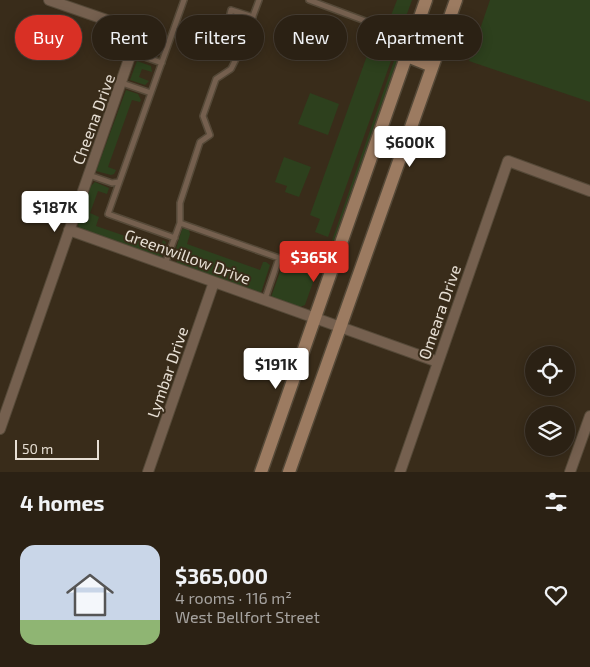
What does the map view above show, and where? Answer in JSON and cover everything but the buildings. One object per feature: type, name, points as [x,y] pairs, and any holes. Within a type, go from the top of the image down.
[{"type":"main road","points":[[421,15],[426,0]]},
{"type":"main road","points":[[289,472],[339,326],[456,0]]},
{"type":"main road","points":[[261,472],[406,60]]},
{"type":"main road","points":[[417,60],[432,66]]},
{"type":"street","points":[[49,0],[92,15]]},
{"type":"street","name":"Cheena Drive","points":[[0,429],[130,60]]},
{"type":"street","name":"Omeara Drive","points":[[403,471],[438,362],[508,161],[590,191]]},
{"type":"street","name":"Greenwillow Drive","points":[[69,230],[438,362]]},
{"type":"street","name":"Lymbar Drive","points":[[148,472],[214,282]]},
{"type":"street","points":[[570,472],[590,416]]},
{"type":"lane","points":[[175,238],[108,214],[184,0]]},
{"type":"lane","points":[[253,15],[259,0]]},
{"type":"lane","points":[[310,0],[357,18]]},
{"type":"lane","points":[[230,15],[232,10],[244,15]]},
{"type":"lane","points":[[155,60],[162,64]]},
{"type":"lane","points":[[165,264],[180,222],[180,204],[200,142],[210,135],[203,116],[207,102],[216,79],[230,69],[235,60]]},
{"type":"lane","points":[[122,83],[151,93]]},
{"type":"lane","points":[[89,175],[112,183],[119,182]]},
{"type":"lane","points":[[180,222],[279,258],[265,299]]},
{"type":"green space","points":[[397,0],[412,0],[407,15],[391,15]]},
{"type":"green space","points":[[490,0],[590,0],[590,102],[469,61],[482,60],[482,23]]},
{"type":"green space","points":[[365,60],[391,60],[328,237],[315,232],[320,219],[310,215]]},
{"type":"green space","points":[[394,60],[396,60],[325,266],[324,264]]},
{"type":"green space","points":[[137,61],[151,66],[152,72],[142,69],[139,77],[149,81],[145,85],[130,80]]},
{"type":"green space","points":[[126,90],[138,94],[141,100],[140,102],[132,100],[108,167],[116,170],[111,175],[96,171]]},
{"type":"green space","points":[[310,93],[339,104],[328,135],[298,124]]},
{"type":"green space","points":[[284,157],[311,167],[299,197],[285,192],[287,186],[275,182]]},
{"type":"green space","points":[[95,182],[109,188],[107,194],[98,191],[90,213],[99,217],[96,226],[160,248],[163,240],[166,242],[162,257],[159,258],[79,229],[78,224],[91,186]]},
{"type":"green space","points":[[186,228],[190,234],[187,244],[260,270],[263,262],[270,265],[261,293],[177,264],[175,252],[182,229]]},
{"type":"green space","points":[[312,240],[326,245],[305,305],[300,307],[271,297],[285,258],[292,260],[295,250],[307,254]]}]
